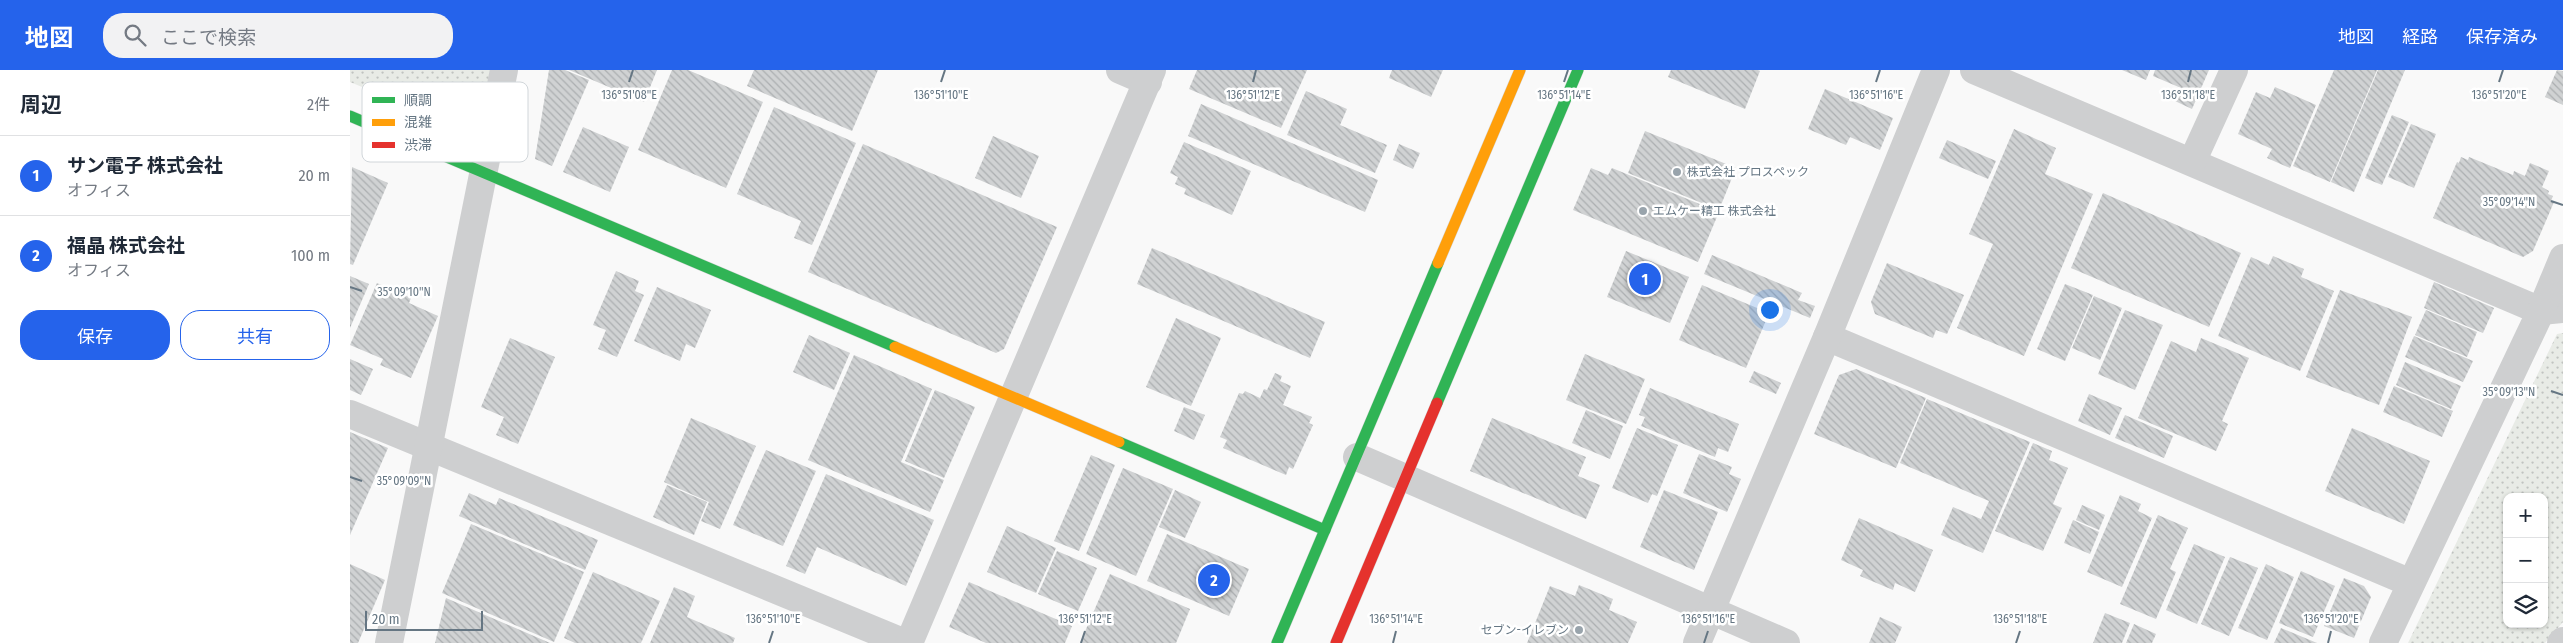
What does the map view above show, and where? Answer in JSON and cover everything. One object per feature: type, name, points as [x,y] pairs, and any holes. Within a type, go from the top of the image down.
[{"type":"street","points":[[909,643],[1150,76],[1120,70]]},
{"type":"street","points":[[1277,643],[1520,70]]},
{"type":"street","points":[[1336,643],[1578,70]]},
{"type":"street","points":[[1698,643],[1936,70]]},
{"type":"street","points":[[1974,70],[2552,310]]},
{"type":"street","points":[[2192,162],[2234,70]]},
{"type":"street","points":[[350,116],[362,121]]},
{"type":"street","points":[[458,162],[1325,530]]},
{"type":"street","points":[[389,643],[486,162]]},
{"type":"street","points":[[2383,643],[2411,584],[2552,310],[2563,258]]},
{"type":"street","points":[[1827,336],[2411,584]]},
{"type":"street","points":[[350,414],[905,643]]},
{"type":"street","points":[[1357,457],[1786,643]]},
{"type":"shaded area","points":[[350,70],[492,70],[490,82],[362,82],[362,87],[350,82]]},
{"type":"shaded area","points":[[2563,333],[2563,622],[2545,643],[2408,643],[2557,334]]},
{"type":"building","points":[[549,70],[565,70],[589,80],[552,166],[535,159]]},
{"type":"building","points":[[569,70],[657,70],[644,102]]},
{"type":"building","points":[[672,70],[688,70],[763,102],[726,188],[638,150]]},
{"type":"building","points":[[754,70],[878,70],[852,131],[747,86]]},
{"type":"building","points":[[1197,70],[1307,70],[1281,128],[1189,89]]},
{"type":"building","points":[[1392,70],[1443,70],[1431,97],[1389,78]]},
{"type":"building","points":[[1671,70],[1760,71],[1745,109],[1668,77]]},
{"type":"building","points":[[2122,70],[2150,70],[2146,80]]},
{"type":"building","points":[[2155,70],[2209,70],[2192,109],[2175,101],[2181,88],[2153,76]]},
{"type":"building","points":[[2334,70],[2377,70],[2330,182],[2293,166]]},
{"type":"building","points":[[2378,70],[2405,70],[2354,192],[2331,182]]},
{"type":"building","points":[[2557,70],[2563,71],[2563,105],[2545,97]]},
{"type":"building","points":[[2275,87],[2316,105],[2290,168],[2267,158],[2272,149],[2238,134],[2256,92],[2270,98]]},
{"type":"building","points":[[1825,89],[1893,118],[1880,150],[1850,137],[1846,145],[1808,129]]},
{"type":"building","points":[[1306,91],[1347,109],[1340,125],[1387,145],[1375,173],[1287,135]]},
{"type":"building","points":[[1201,104],[1378,180],[1365,212],[1188,136]]},
{"type":"building","points":[[774,107],[856,143],[812,245],[794,238],[801,221],[737,194]]},
{"type":"building","points":[[2392,115],[2409,122],[2382,185],[2365,178]]},
{"type":"building","points":[[2411,124],[2436,134],[2414,188],[2388,177]]},
{"type":"building","points":[[583,127],[629,147],[610,192],[563,172]]},
{"type":"building","points":[[2014,129],[2056,148],[2045,174],[2093,194],[2024,356],[1957,328],[1993,244],[1969,234]]},
{"type":"building","points":[[1645,131],[1736,168],[1719,210],[1628,173]]},
{"type":"building","points":[[993,136],[1039,156],[1021,198],[975,178]]},
{"type":"building","points":[[1947,140],[1996,161],[1988,179],[1939,158]]},
{"type":"building","points":[[1184,142],[1251,171],[1232,215],[1184,194],[1186,189],[1175,184],[1178,177],[1170,173]]},
{"type":"building","points":[[863,144],[1057,227],[1004,349],[996,353],[808,272]]},
{"type":"building","points":[[1399,144],[1420,153],[1413,169],[1393,160]]},
{"type":"building","points":[[2461,157],[2468,160],[2469,157],[2513,175],[2514,171],[2525,176],[2530,163],[2549,171],[2542,187],[2549,191],[2548,194],[2553,196],[2551,201],[2554,202],[2533,251],[2523,257],[2433,218],[2457,162],[2459,163]]},
{"type":"building","points":[[352,167],[388,183],[353,265],[350,264]]},
{"type":"building","points":[[1591,168],[1608,175],[1612,168],[1719,212],[1698,262],[1573,210]]},
{"type":"building","points":[[2103,193],[2241,253],[2209,327],[2071,268]]},
{"type":"building","points":[[1152,248],[1325,322],[1310,358],[1137,284]]},
{"type":"building","points":[[1626,251],[1689,277],[1670,323],[1607,297]]},
{"type":"building","points":[[1712,255],[1802,293],[1798,300],[1815,306],[1810,318],[1704,274]]},
{"type":"building","points":[[2273,256],[2304,269],[2301,277],[2334,291],[2300,371],[2218,336],[2251,257],[2269,265]]},
{"type":"building","points":[[1887,263],[1964,295],[1947,334],[1936,330],[1933,338],[1875,314],[1871,302]]},
{"type":"building","points":[[616,271],[639,281],[635,291],[644,295],[617,357],[598,349],[606,330],[593,325]]},
{"type":"building","points":[[350,276],[369,284],[350,328]]},
{"type":"building","points":[[2434,282],[2494,308],[2483,333],[2424,308]]},
{"type":"building","points":[[377,283],[411,298],[409,303],[438,316],[411,378],[380,365],[383,359],[350,345]]},
{"type":"building","points":[[2065,284],[2093,295],[2065,361],[2037,349]]},
{"type":"building","points":[[1702,285],[1769,313],[1746,368],[1679,340]]},
{"type":"building","points":[[657,287],[711,310],[695,348],[686,344],[680,361],[634,341]]},
{"type":"building","points":[[2340,290],[2412,317],[2379,405],[2306,377]]},
{"type":"building","points":[[2094,296],[2122,308],[2100,360],[2072,348]]},
{"type":"building","points":[[2125,310],[2163,325],[2135,390],[2098,374]]},
{"type":"building","points":[[2426,310],[2477,332],[2467,357],[2415,335]]},
{"type":"building","points":[[1176,318],[1221,338],[1191,406],[1146,387]]},
{"type":"building","points":[[809,335],[850,353],[834,390],[793,372]]},
{"type":"building","points":[[2414,336],[2473,361],[2463,382],[2405,357]]},
{"type":"building","points":[[510,338],[555,357],[518,444],[496,435],[504,417],[481,407]]},
{"type":"building","points":[[2201,338],[2249,358],[2222,421],[2228,424],[2216,451],[2138,418],[2171,341],[2196,352]]},
{"type":"building","points":[[1585,354],[1645,379],[1626,424],[1566,400]]},
{"type":"building","points":[[854,355],[932,389],[901,462],[944,480],[930,512],[808,460]]},
{"type":"building","points":[[350,359],[373,369],[361,395],[350,390]]},
{"type":"building","points":[[2405,362],[2461,386],[2451,409],[2396,385]]},
{"type":"building","points":[[1856,369],[1926,398],[1896,468],[1814,434],[1839,375]]},
{"type":"building","points":[[1754,371],[1781,383],[1776,394],[1749,382]]},
{"type":"building","points":[[1275,373],[1282,376],[1280,381],[1291,386],[1283,405],[1312,417],[1309,423],[1313,425],[1293,469],[1289,467],[1286,475],[1223,448],[1227,440],[1220,437],[1239,393],[1243,394],[1245,391],[1260,398],[1264,389],[1267,390]]},
{"type":"building","points":[[2394,386],[2453,411],[2442,437],[2383,412]]},
{"type":"building","points":[[1650,388],[1739,424],[1728,452],[1718,448],[1715,457],[1641,426],[1645,417],[1639,415]]},
{"type":"building","points":[[935,390],[975,407],[944,478],[905,461]]},
{"type":"building","points":[[2089,394],[2122,408],[2110,435],[2078,421]]},
{"type":"building","points":[[1927,399],[2030,442],[1983,553],[1941,535],[1953,507],[1981,519],[1989,501],[1900,463]]},
{"type":"building","points":[[1184,407],[1205,415],[1194,440],[1174,431]]},
{"type":"building","points":[[1586,410],[1623,426],[1610,459],[1572,443]]},
{"type":"building","points":[[2125,415],[2173,436],[2164,458],[2115,438]]},
{"type":"building","points":[[691,418],[756,446],[720,529],[701,521],[709,502],[664,482]]},
{"type":"building","points":[[1492,418],[1586,457],[1578,476],[1600,485],[1586,519],[1470,471]]},
{"type":"building","points":[[1637,428],[1678,445],[1657,496],[1652,494],[1648,503],[1612,488]]},
{"type":"building","points":[[2352,428],[2430,461],[2404,524],[2325,491]]},
{"type":"building","points":[[350,432],[388,448],[350,535]]},
{"type":"building","points":[[2033,443],[2052,451],[2049,460],[2068,468],[2053,504],[2062,508],[2043,551],[1995,531]]},
{"type":"building","points":[[766,450],[816,471],[783,546],[733,525]]},
{"type":"building","points":[[1699,454],[1732,467],[1729,474],[1741,479],[1727,512],[1683,493]]},
{"type":"building","points":[[1091,455],[1115,465],[1079,551],[1054,541]]},
{"type":"building","points":[[1123,468],[1173,489],[1136,576],[1086,554]]},
{"type":"building","points":[[826,474],[934,520],[906,586],[817,547],[805,574],[786,566]]},
{"type":"building","points":[[667,485],[707,502],[694,535],[653,517]]},
{"type":"building","points":[[1175,490],[1201,502],[1185,538],[1159,527]]},
{"type":"building","points":[[1664,490],[1718,512],[1694,570],[1640,547]]},
{"type":"building","points":[[469,493],[496,505],[499,498],[598,540],[585,570],[459,516]]},
{"type":"building","points":[[2120,495],[2141,504],[2138,511],[2152,518],[2122,587],[2087,572]]},
{"type":"building","points":[[2082,505],[2105,515],[2099,530],[2076,520]]},
{"type":"building","points":[[2158,515],[2188,528],[2170,569],[2176,572],[2156,619],[2120,604]]},
{"type":"building","points":[[1859,518],[1933,550],[1915,592],[1895,583],[1893,590],[1860,576],[1863,570],[1841,560]]},
{"type":"building","points":[[2073,520],[2099,532],[2090,554],[2064,543]]},
{"type":"building","points":[[471,524],[584,572],[554,642],[442,593]]},
{"type":"building","points":[[1007,526],[1056,548],[1036,593],[987,572]]},
{"type":"building","points":[[1167,534],[1249,569],[1229,616],[1147,581]]},
{"type":"building","points":[[2194,544],[2225,557],[2197,624],[2166,610]]},
{"type":"building","points":[[1057,551],[1097,568],[1078,611],[1038,594]]},
{"type":"building","points":[[2230,557],[2258,568],[2229,636],[2201,624]]},
{"type":"building","points":[[350,564],[385,580],[358,643],[350,643]]},
{"type":"building","points":[[2266,564],[2294,577],[2267,640],[2238,628]]},
{"type":"building","points":[[2301,571],[2335,586],[2313,637],[2279,623]]},
{"type":"building","points":[[593,572],[660,601],[641,643],[575,643],[564,638]]},
{"type":"building","points":[[1110,574],[1190,609],[1176,643],[1080,643]]},
{"type":"building","points":[[2344,578],[2364,586],[2371,597],[2354,638],[2324,626]]},
{"type":"building","points":[[969,582],[1072,626],[1065,643],[986,643],[949,627]]},
{"type":"building","points":[[1579,585],[1613,599],[1609,610],[1637,622],[1628,643],[1527,643],[1550,586],[1575,596]]},
{"type":"building","points":[[674,587],[695,596],[687,617],[735,638],[733,643],[650,643]]},
{"type":"building","points":[[446,598],[550,643],[435,643]]},
{"type":"building","points":[[2105,613],[2130,623],[2122,643],[2093,643]]},
{"type":"building","points":[[1880,617],[1902,627],[1895,643],[1869,643]]},
{"type":"building","points":[[2134,624],[2156,634],[2152,643],[2126,643]]},
{"type":"building","points":[[2281,628],[2317,643],[2274,643]]},
{"type":"traffic: fast","points":[[1437,403],[1578,70]]},
{"type":"traffic: fast","points":[[350,116],[362,121]]},
{"type":"traffic: fast","points":[[459,162],[895,347]]},
{"type":"traffic: fast","points":[[1277,643],[1438,263]]},
{"type":"traffic: fast","points":[[1119,442],[1325,530]]},
{"type":"traffic: slow","points":[[1438,263],[1520,70]]},
{"type":"traffic: slow","points":[[895,347],[1119,442]]},
{"type":"traffic: jam","points":[[1336,643],[1437,403]]},
{"type":"place","name":"株式会社 プロスペック","points":[[1677,172]]},
{"type":"place","name":"エムケー精工 株式会社","points":[[1643,211]]},
{"type":"place","name":"サン電子 株式会社","points":[[1645,279]]},
{"type":"place","name":"福晶 株式会社","points":[[1214,580]]},
{"type":"place","name":"セブン-イレブン","points":[[1579,630]]}]
